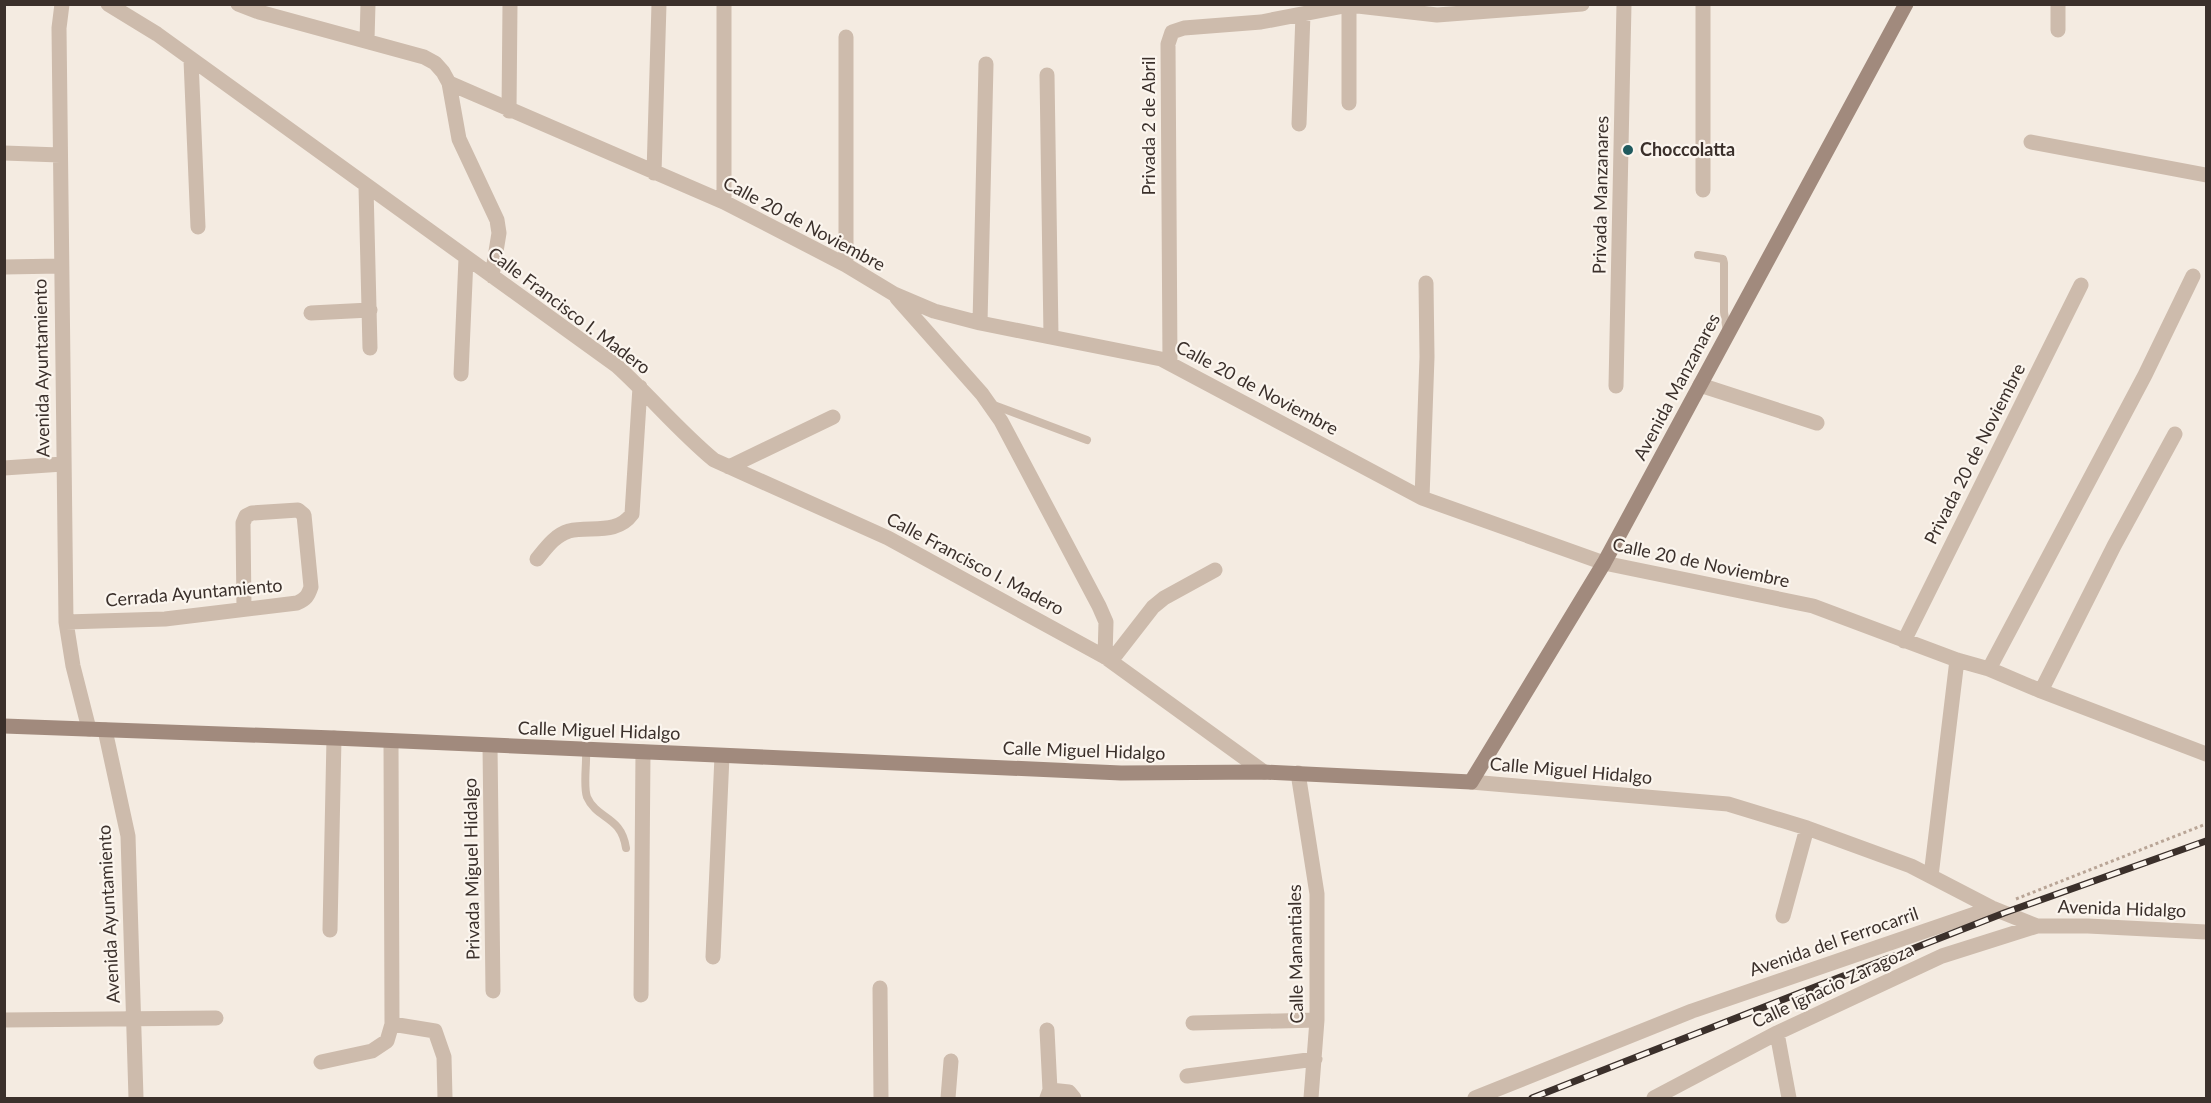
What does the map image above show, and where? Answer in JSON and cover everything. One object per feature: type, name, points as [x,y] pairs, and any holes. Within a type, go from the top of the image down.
[{"type":"street","name":"Avenida Ayuntamiento","points":[[62,4],[58,28],[66,622],[73,666],[89,729]]},
{"type":"street","name":"Calle Francisco I. Madero","points":[[108,4],[157,34],[617,366],[693,443],[714,460],[888,538],[1108,659],[1264,772]]},
{"type":"street","name":"Calle 20 de Noviembre","points":[[238,4],[259,8],[424,57],[435,63],[449,83],[509,111],[724,202],[846,265],[894,294],[934,311],[980,323],[1161,359],[1422,498],[1605,563],[1813,606],[1957,660],[1989,669],[2206,754]]},
{"type":"street","points":[[367,40],[368,4]]},
{"type":"street","points":[[509,111],[510,4]]},
{"type":"street","points":[[654,172],[658,4]]},
{"type":"street","points":[[724,4],[724,202]]},
{"type":"street","name":"Privada 2 de Abril","points":[[1170,363],[1168,44],[1172,32],[1184,28],[1262,22],[1348,5],[1437,15],[1582,4]]},
{"type":"street","name":"Privada Manzanares","points":[[1616,386],[1624,4]]},
{"type":"street","points":[[1702,189],[1703,4]]},
{"type":"street","name":"Avenida Manzanares","points":[[1471,782],[1605,563],[1906,4]]},
{"type":"street","points":[[2058,4],[2058,30]]},
{"type":"street","points":[[1348,5],[1349,103]]},
{"type":"street","points":[[1299,124],[1303,14]]},
{"type":"street","points":[[846,37],[846,265]]},
{"type":"street","points":[[192,60],[198,227]]},
{"type":"street","points":[[980,323],[986,64]]},
{"type":"street","points":[[1047,75],[1051,336]]},
{"type":"street","points":[[449,83],[459,139],[497,220],[499,232],[492,276]]},
{"type":"street","points":[[2031,142],[2206,175]]},
{"type":"street","points":[[4,153],[60,155]]},
{"type":"street","points":[[366,187],[370,348]]},
{"type":"street","points":[[461,374],[466,258]]},
{"type":"street","points":[[4,267],[61,266]]},
{"type":"street","points":[[1989,669],[2145,375],[2193,276]]},
{"type":"street","points":[[1422,498],[1427,357],[1426,283]]},
{"type":"street","name":"Privada 20 de Noviembre","points":[[1904,640],[2081,285]]},
{"type":"street","points":[[894,294],[990,404],[1001,421],[1099,606],[1106,622],[1108,659]]},
{"type":"street","points":[[311,314],[370,310]]},
{"type":"street","points":[[1700,385],[1817,423]]},
{"type":"street","points":[[537,559],[551,541],[568,531],[615,527],[627,521],[632,514],[640,387]]},
{"type":"street","points":[[729,467],[833,417]]},
{"type":"street","points":[[2041,691],[2114,546],[2175,434]]},
{"type":"street","points":[[4,468],[63,464]]},
{"type":"street","name":"Cerrada Ayuntamiento","points":[[66,622],[165,619],[297,603],[308,596],[311,587],[302,512],[298,510],[252,513],[246,516],[243,523],[244,609]]},
{"type":"street","points":[[1108,659],[1153,607],[1164,598],[1215,570]]},
{"type":"street","points":[[1931,876],[1957,660]]},
{"type":"street","name":"Calle Miguel Hidalgo","points":[[4,726],[334,738],[1121,773],[1298,773],[1471,782],[1728,804],[1807,828],[1911,866],[1992,908],[2037,927]]},
{"type":"street","name":"Avenida Ayuntamiento","points":[[105,730],[128,836],[136,1098]]},
{"type":"street","points":[[330,930],[334,738]]},
{"type":"street","points":[[321,1062],[372,1051],[387,1041],[392,1024],[392,741]]},
{"type":"street","name":"Privada Miguel Hidalgo","points":[[490,746],[493,991]]},
{"type":"street","points":[[641,994],[643,752]]},
{"type":"street","points":[[713,957],[722,756]]},
{"type":"street","name":"Calle Manantiales","points":[[1298,773],[1317,894],[1317,1020],[1311,1098]]},
{"type":"street","points":[[1783,916],[1807,828]]},
{"type":"street","name":"Avenida del Ferrocarril","points":[[1475,1098],[1692,1011],[1992,908]]},
{"type":"street","name":"Avenida Hidalgo","points":[[2037,927],[2088,926],[2206,932]]},
{"type":"street","name":"Calle Ignacio Zaragoza","points":[[1654,1098],[1777,1033],[1942,956],[2037,927]]},
{"type":"street","points":[[880,988],[881,1098]]},
{"type":"street","points":[[4,1020],[216,1018]]},
{"type":"street","points":[[1193,1023],[1317,1020]]},
{"type":"street","points":[[392,1024],[435,1031],[444,1057],[445,1098]]},
{"type":"street","points":[[1047,1030],[1048,1094],[1069,1092],[1074,1098]]},
{"type":"street","points":[[1777,1033],[1789,1098]]},
{"type":"street","points":[[1187,1076],[1315,1059]]},
{"type":"street","points":[[948,1098],[951,1061]]},
{"type":"lane","points":[[1698,255],[1723,259],[1727,336]]},
{"type":"lane","points":[[990,404],[1087,440]]},
{"type":"lane","points":[[586,750],[585,791],[588,800],[620,829],[626,848]]},
{"type":"path","points":[[1992,908],[2206,824]]},
{"type":"railway","points":[[1532,1098],[2004,913],[2206,841]]},
{"type":"place","name":"Choccolatta","points":[[1628,150]]}]
